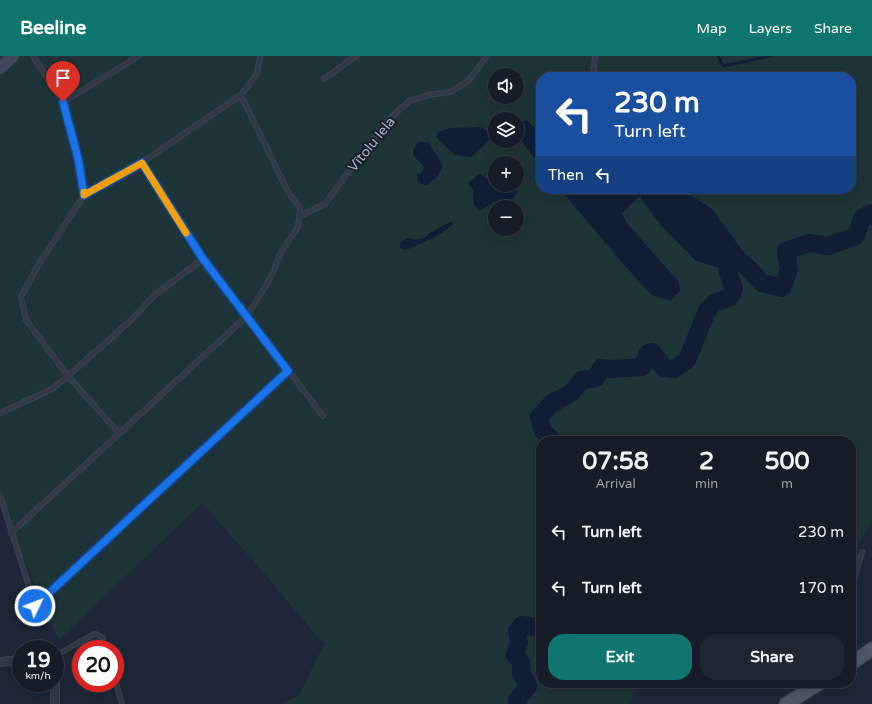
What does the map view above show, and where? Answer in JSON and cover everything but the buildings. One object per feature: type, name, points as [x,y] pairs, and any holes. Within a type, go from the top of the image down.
[{"type":"main road","points":[[856,659],[872,649]]},
{"type":"main road","points":[[786,704],[812,688]]},
{"type":"street","points":[[0,66],[13,56]]},
{"type":"street","points":[[0,662],[12,661]]},
{"type":"street","points":[[55,692],[55,704]]},
{"type":"lane","points":[[33,56],[63,102],[78,158],[84,195]]},
{"type":"lane","points":[[63,102],[139,56]]},
{"type":"lane","points":[[119,433],[68,376],[26,320],[21,298],[36,269],[84,195],[142,163],[241,95],[257,74],[260,56]]},
{"type":"lane","points":[[324,79],[356,56]]},
{"type":"lane","name":"Vītolu Iela","points":[[300,216],[325,204],[384,124],[409,101],[428,95],[451,92],[469,80],[487,56]]},
{"type":"lane","points":[[593,72],[595,56]]},
{"type":"lane","points":[[11,533],[247,316],[271,277],[281,252],[298,227],[300,208],[288,192],[241,95]]},
{"type":"lane","points":[[142,163],[203,259],[323,416]]},
{"type":"lane","points":[[0,413],[52,389],[128,322],[156,294],[203,259]]},
{"type":"lane","points":[[0,495],[35,606],[288,371]]},
{"type":"lane","points":[[856,572],[862,552]]},
{"type":"lane","points":[[83,640],[94,634],[99,634],[103,637],[104,640]]},
{"type":"lane","points":[[118,692],[122,704]]},
{"type":"green space","points":[[0,56],[872,56],[872,522],[856,548],[856,436],[536,436],[536,688],[634,688],[631,704],[282,704],[299,695],[324,644],[202,503],[59,640],[0,505]]},
{"type":"water","points":[[527,120],[536,130],[536,160],[524,145],[524,121]]},
{"type":"water","points":[[481,127],[488,132],[488,141],[471,157],[455,155],[436,137],[439,132],[449,128]]},
{"type":"water","points":[[418,142],[428,142],[443,166],[437,177],[427,185],[421,184],[417,180],[417,174],[421,173],[424,167],[413,155],[413,150]]},
{"type":"water","points":[[479,174],[488,179],[488,192],[518,192],[511,200],[488,200],[488,205],[480,211],[474,205],[473,190],[468,183]]},
{"type":"water","points":[[564,194],[689,194],[712,209],[745,254],[743,263],[734,261],[727,270],[696,261],[659,223],[640,196],[622,213],[626,222],[679,282],[680,291],[670,301],[652,295],[624,265]]},
{"type":"water","points":[[452,221],[453,224],[431,239],[406,250],[400,248],[401,242],[407,238],[417,240],[424,238],[431,232]]},
{"type":"waterway","points":[[718,56],[723,66],[771,56]]},
{"type":"waterway","points":[[548,436],[543,431],[539,417],[551,404],[571,393],[582,380],[596,378],[601,368],[612,369],[642,367],[648,353],[652,352],[664,368],[674,369],[687,360],[707,311],[714,303],[730,297],[734,289],[727,270],[734,261],[743,263],[762,283],[782,288],[789,270],[786,251],[809,243],[828,246],[856,236],[862,218],[871,213],[872,216]]},
{"type":"waterway","points":[[518,704],[517,700],[528,686],[521,673],[521,662],[515,655],[519,643],[517,631],[522,625],[536,627]]},
{"type":"slow traffic","points":[[84,192],[84,195],[142,163],[186,233]]},
{"type":"route","points":[[35,606],[288,371],[203,259],[142,163],[84,195],[78,158],[63,102]]}]
